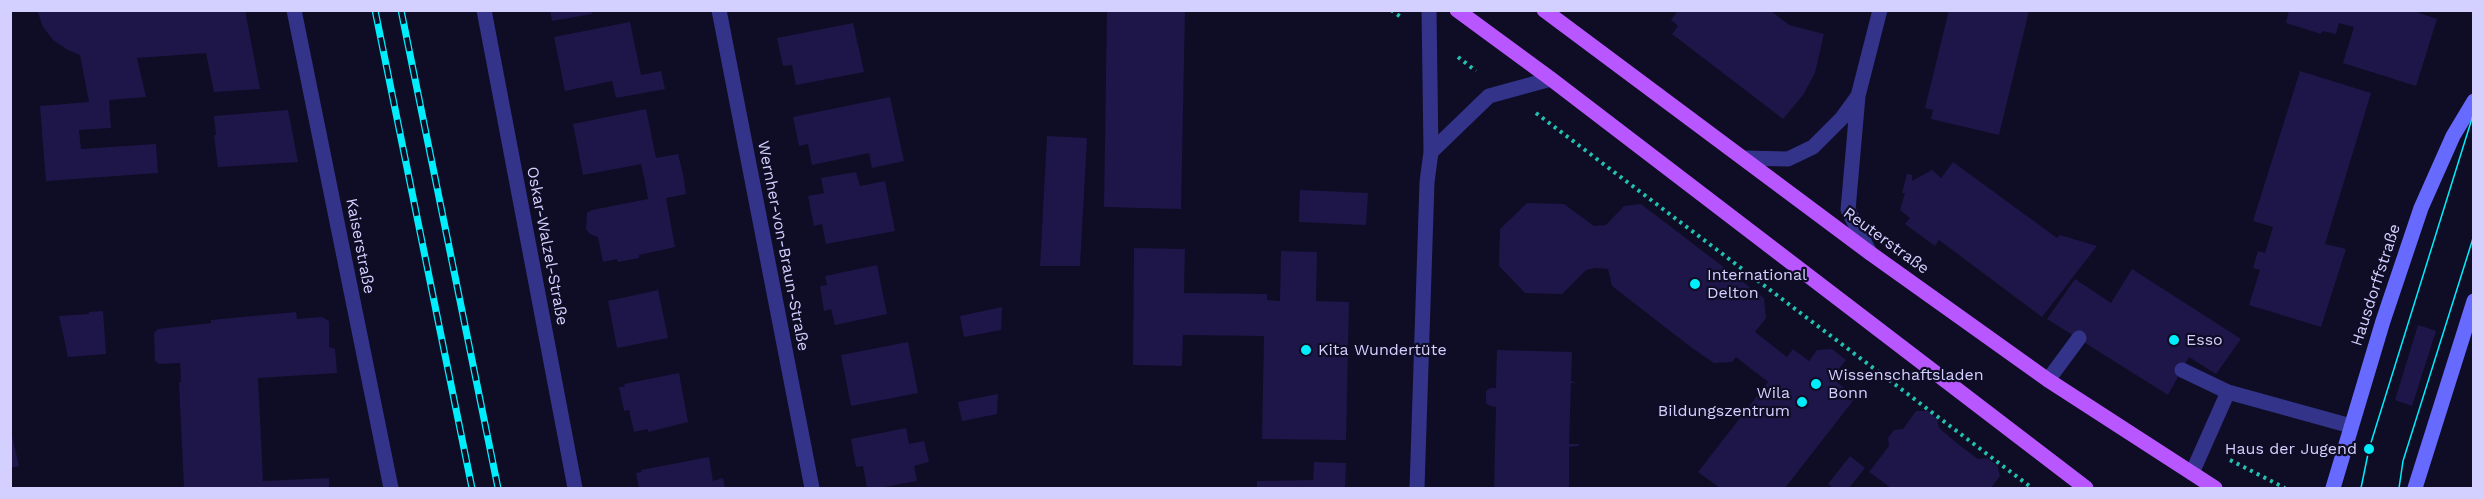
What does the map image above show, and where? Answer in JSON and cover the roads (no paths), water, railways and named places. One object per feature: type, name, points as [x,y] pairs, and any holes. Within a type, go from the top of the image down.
[{"type":"main road","points":[[1456,10],[1551,79],[2086,489]]},
{"type":"main road","name":"Reuterstraße","points":[[1544,10],[1870,253],[2048,380],[2215,489]]},
{"type":"main road","name":"Hausdorffstraße","points":[[2333,489],[2421,208],[2453,136],[2474,101]]},
{"type":"main road","points":[[2415,489],[2474,301]]},
{"type":"street","name":"Kaiserstraße","points":[[294,10],[391,489]]},
{"type":"street","name":"Oskar-Walzel-Straße","points":[[484,10],[575,489]]},
{"type":"street","name":"Wernher-von-Braun-Straße","points":[[719,10],[812,489]]},
{"type":"street","points":[[1417,489],[1427,182],[1431,152],[1429,10]]},
{"type":"street","points":[[1870,253],[1848,210],[1858,96],[1880,10]]},
{"type":"street","points":[[1431,152],[1489,96],[1551,79]]},
{"type":"street","points":[[1743,158],[1788,159],[1813,147],[1842,118],[1858,96]]},
{"type":"street","points":[[2048,380],[2079,338]]},
{"type":"street","points":[[2182,370],[2228,392],[2351,426]]},
{"type":"street","points":[[2192,473],[2228,392]]},
{"type":"tram line","points":[[2361,488],[2369,449],[2474,112]]},
{"type":"tram line","points":[[2399,488],[2403,461],[2474,235]]},
{"type":"railway","points":[[375,10],[472,488]]},
{"type":"railway","points":[[401,10],[498,488]]},
{"type":"place","name":"International Delton","points":[[1695,284]]},
{"type":"place","name":"Esso","points":[[2174,340]]},
{"type":"place","name":"Kita Wundertüte","points":[[1306,350]]},
{"type":"place","name":"Wissenschaftsladen Bonn","points":[[1816,384]]},
{"type":"place","name":"Wila Bildungszentrum","points":[[1802,402]]},
{"type":"place","name":"Haus der Jugend","points":[[2369,449]]}]
